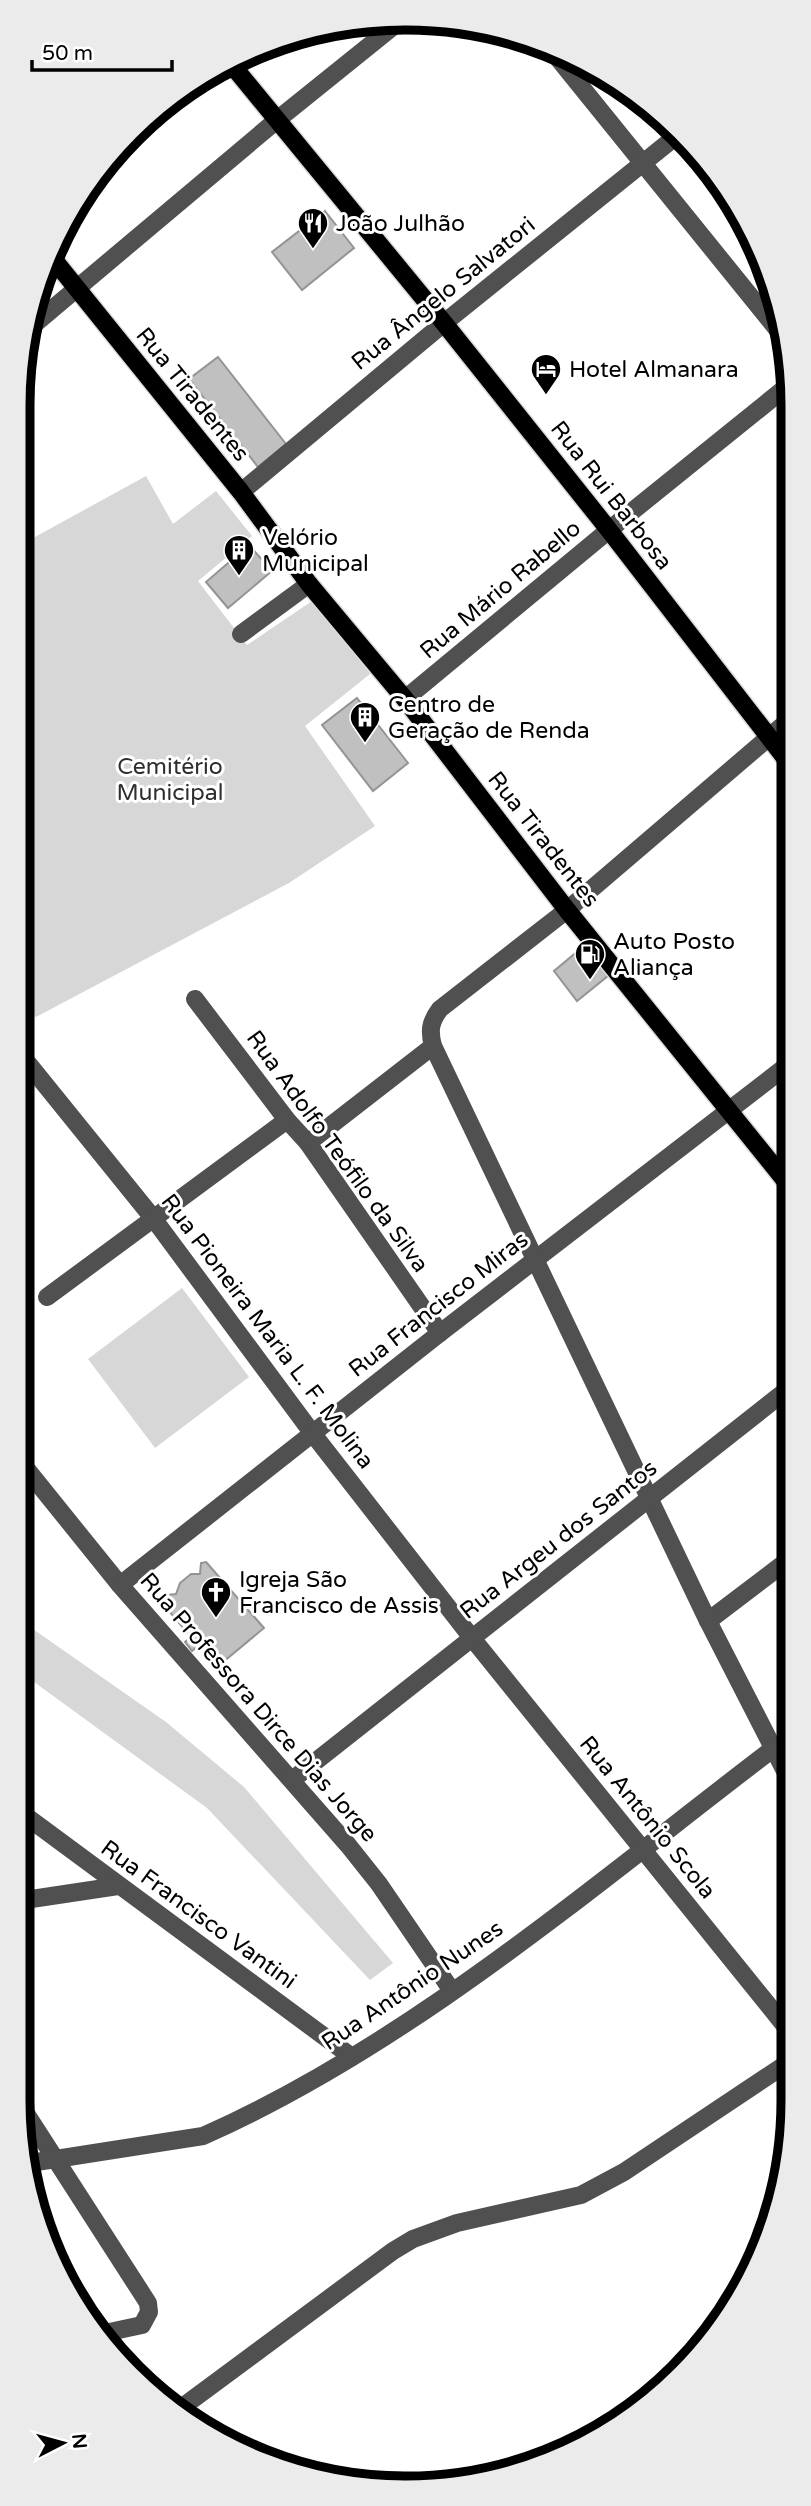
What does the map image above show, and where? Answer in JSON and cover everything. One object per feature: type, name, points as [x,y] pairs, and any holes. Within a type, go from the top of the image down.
[{"type":"main road","name":"Rua Rui Barbosa","points":[[236,70],[444,323],[781,753]]},
{"type":"main road","name":"Rua Tiradentes","points":[[57,264],[241,492],[309,584],[405,699],[567,909],[781,1175]]},
{"type":"street","points":[[40,319],[277,120],[388,31]]},
{"type":"street","points":[[563,65],[772,322]]},
{"type":"street","name":"Rua Ângelo Salvatori","points":[[241,492],[444,323],[671,140]]},
{"type":"street","name":"Rua Mário Rabello","points":[[405,699],[780,392]]},
{"type":"street","points":[[241,634],[309,584]]},
{"type":"street","points":[[781,727],[567,909],[440,1009],[430,1027],[433,1046],[534,1260],[708,1621],[781,1763]]},
{"type":"street","name":"Rua Adolfo Teófilo da Silva","points":[[195,999],[287,1120],[308,1143],[440,1333]]},
{"type":"street","points":[[308,1143],[433,1046]]},
{"type":"street","name":"Rua Pioneira Maria L. F. Molina","points":[[30,1066],[153,1219],[313,1434],[472,1638]]},
{"type":"street","name":"Rua Francisco Miras","points":[[120,1585],[440,1333],[781,1070]]},
{"type":"street","points":[[47,1297],[287,1120]]},
{"type":"street","name":"Rua Argeu dos Santos","points":[[292,1780],[781,1394]]},
{"type":"street","name":"Rua Professora Dirce Dias Jorge","points":[[30,1473],[120,1585],[292,1780],[379,1884],[452,1992]]},
{"type":"street","points":[[708,1621],[781,1566]]},
{"type":"street","name":"Rua Antônio Scola","points":[[472,1638],[781,2021]]},
{"type":"street","name":"Rua Antônio Nunes","points":[[35,2163],[203,2136],[229,2125],[352,2057],[452,1992],[543,1926],[774,1748]]},
{"type":"street","name":"Rua Francisco Vantini","points":[[30,1819],[352,2057]]},
{"type":"street","points":[[30,1899],[118,1886]]},
{"type":"street","points":[[185,2405],[413,2239],[488,2215],[581,2196],[624,2172],[781,2067]]},
{"type":"street","points":[[31,2120],[148,2303],[149,2312],[142,2325],[110,2333]]},
{"type":"green space","name":"Cemitério Municipal","points":[[146,476],[173,524],[216,491],[252,536],[198,581],[247,645],[318,597],[370,674],[305,726],[375,826],[289,883],[36,1017],[30,1012],[30,540]]},
{"type":"green space","points":[[182,1288],[249,1377],[155,1448],[88,1359]]},
{"type":"green space","points":[[30,1627],[166,1722],[244,1787],[393,1963],[370,1980],[207,1808],[30,1679]]},
{"type":"building","name":"João Julhão","points":[[325,211],[354,248],[302,290],[272,252]]},
{"type":"building","points":[[218,357],[286,444],[258,467],[189,379]]},
{"type":"building","name":"Velório Municipal","points":[[249,545],[272,571],[228,608],[206,582]]},
{"type":"building","name":"Centro de Geração de Renda","points":[[357,698],[408,763],[373,791],[322,725]]},
{"type":"building","points":[[590,941],[614,971],[577,1001],[554,971]]},
{"type":"building","name":"Igreja São Francisco de Assis","points":[[206,1562],[264,1628],[217,1667],[198,1646],[192,1651],[185,1642],[191,1637],[168,1610],[165,1602],[167,1595],[176,1594],[180,1583],[191,1574],[200,1574],[201,1563]]},
{"type":"place","name":"João Julhão","points":[[313,250]]},
{"type":"place","name":"Hotel Almanara","points":[[546,396]]},
{"type":"place","name":"Velório Municipal","points":[[239,577]]},
{"type":"place","name":"Centro de Geração de Renda","points":[[365,744]]},
{"type":"place","name":"Auto Posto Aliança","points":[[590,981]]},
{"type":"place","name":"Igreja São Francisco de Assis","points":[[216,1619]]}]
